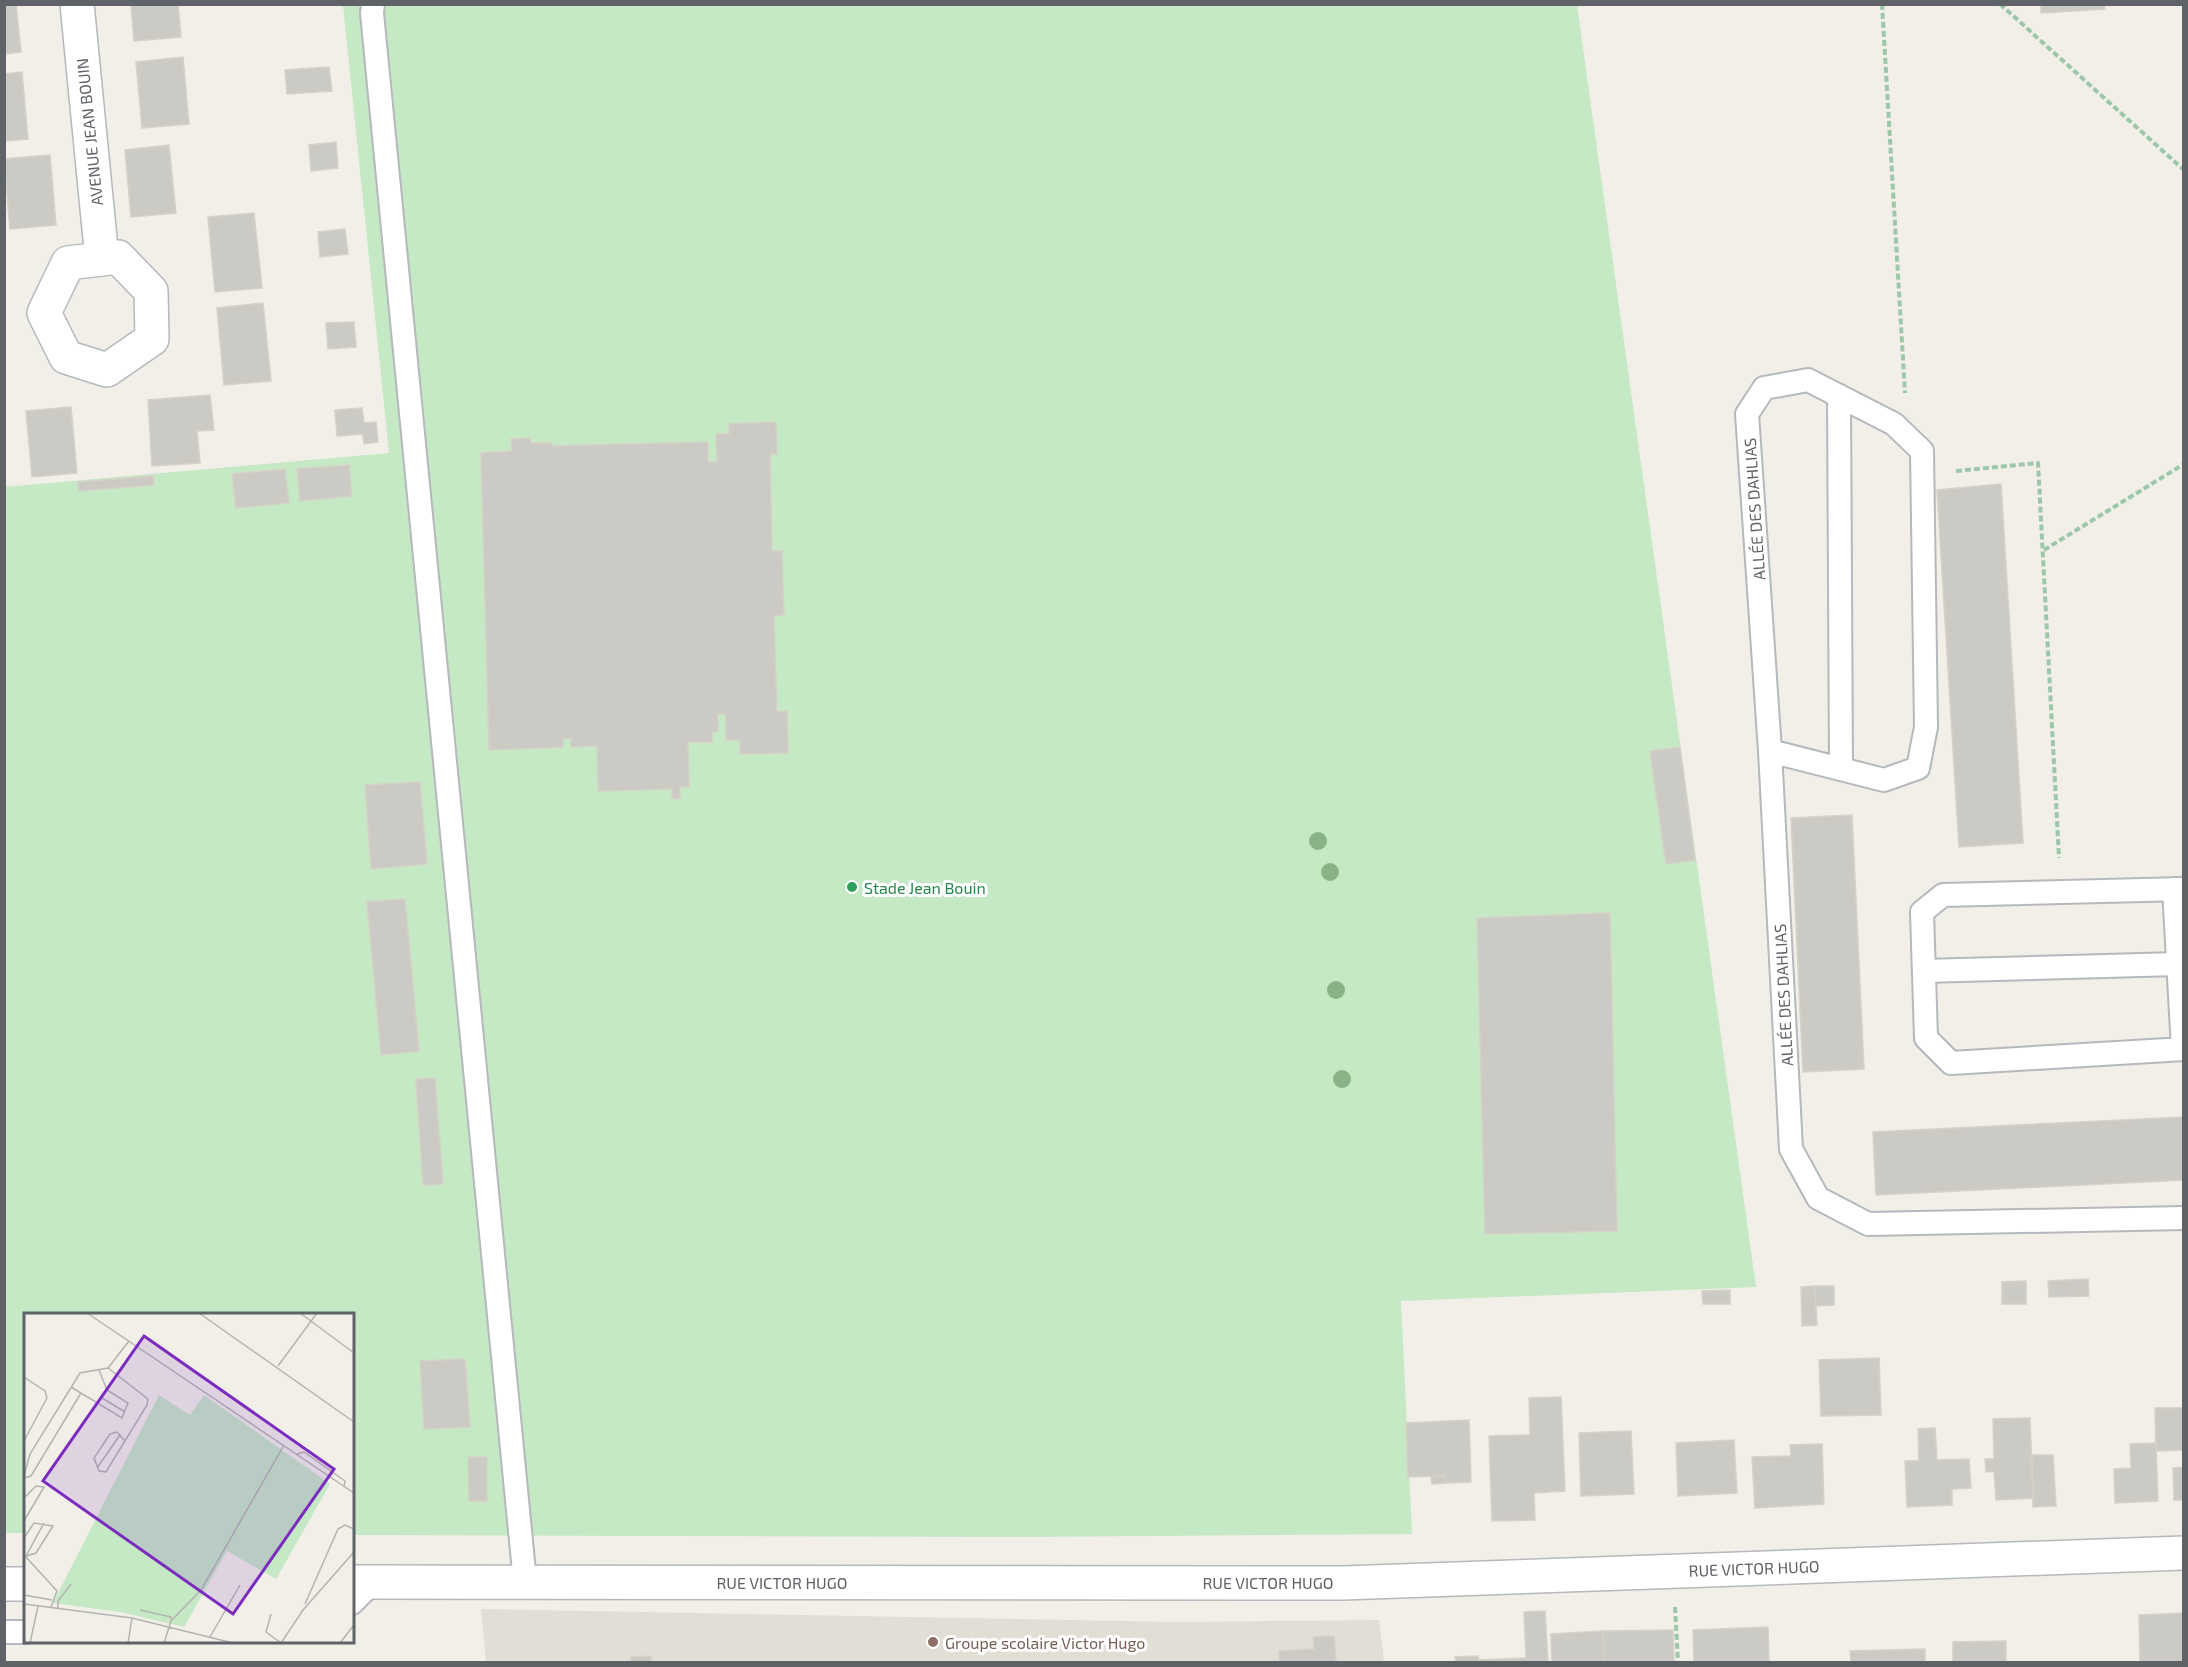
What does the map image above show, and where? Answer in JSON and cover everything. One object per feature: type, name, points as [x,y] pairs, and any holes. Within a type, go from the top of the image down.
[{"type":"street","name":"AVENUE JEAN BOUIN","points":[[77,4],[102,260]]},
{"type":"street","name":"RUE VICTOR HUGO","points":[[359,1589],[525,1582],[1343,1583],[2184,1552]]},
{"type":"street","points":[[4,1584],[24,1584]]},
{"type":"lane","points":[[373,4],[373,25],[525,1582]]},
{"type":"lane","name":"ALLÉE DES DAHLIAS","points":[[1839,396],[1808,380],[1764,388],[1748,414],[1770,751],[1791,1149],[1818,1198],[1868,1224],[2184,1218]]},
{"type":"lane","points":[[1770,751],[1884,780],[1918,768],[1926,727],[1922,451],[1894,424],[1839,396],[1841,769]]},
{"type":"lane","points":[[2179,889],[2178,964],[2183,1049],[1951,1063],[1926,1038],[1922,912],[1943,895],[2179,889]]},
{"type":"lane","points":[[1924,971],[2178,964]]},
{"type":"lane","points":[[4,1632],[24,1632]]},
{"type":"path","points":[[1882,4],[1908,438]]},
{"type":"path","points":[[2000,4],[2184,170]]},
{"type":"path","points":[[1922,475],[2038,463],[2060,892]]},
{"type":"path","points":[[2043,551],[2184,464]]},
{"type":"path","points":[[1674,1571],[1678,1662]]},
{"type":"shaded area","name":"Groupe scolaire Victor Hugo","points":[[481,1609],[1180,1622],[1379,1620],[1384,1662],[486,1662]]},
{"type":"green space","name":"Stade Jean Bouin","points":[[343,5],[1577,5],[1756,1287],[1401,1301],[1412,1534],[1022,1537],[354,1535],[354,1313],[24,1313],[24,1533],[5,1533],[5,487],[389,453]]},
{"type":"building","points":[[4,4],[16,4],[21,52],[4,54]]},
{"type":"building","points":[[131,4],[178,4],[181,37],[134,41]]},
{"type":"building","points":[[2041,4],[2104,4],[2105,9],[2041,13]]},
{"type":"building","points":[[183,57],[189,124],[142,128],[136,62]]},
{"type":"building","points":[[329,67],[332,91],[287,94],[285,70]]},
{"type":"building","points":[[22,72],[28,139],[4,141],[4,74]]},
{"type":"building","points":[[336,142],[338,168],[311,171],[309,145]]},
{"type":"building","points":[[169,145],[176,213],[131,217],[125,150]]},
{"type":"building","points":[[50,155],[56,225],[10,229],[4,159]]},
{"type":"building","points":[[254,213],[262,288],[215,292],[208,217]]},
{"type":"building","points":[[345,229],[348,254],[320,257],[318,232]]},
{"type":"building","points":[[263,303],[271,381],[224,385],[217,308]]},
{"type":"building","points":[[354,322],[356,347],[328,349],[326,323]]},
{"type":"building","points":[[210,395],[214,430],[197,431],[200,463],[152,466],[148,400]]},
{"type":"building","points":[[71,407],[77,473],[32,477],[26,411]]},
{"type":"building","points":[[362,408],[364,423],[376,422],[378,442],[364,444],[363,434],[337,436],[335,410]]},
{"type":"building","points":[[776,422],[777,454],[770,454],[772,551],[782,551],[784,615],[774,616],[777,712],[787,711],[788,753],[740,754],[740,740],[726,740],[726,714],[718,714],[718,731],[712,732],[712,742],[688,742],[689,787],[680,787],[680,798],[672,799],[672,789],[598,791],[597,746],[571,747],[571,738],[563,739],[563,747],[489,750],[481,453],[512,451],[511,439],[530,438],[531,443],[552,443],[552,446],[708,442],[708,462],[717,462],[716,434],[729,434],[729,424]]},
{"type":"building","points":[[349,465],[352,496],[300,501],[297,469]]},
{"type":"building","points":[[285,469],[289,503],[236,508],[232,474]]},
{"type":"building","points":[[153,476],[154,485],[79,491],[78,482]]},
{"type":"building","points":[[2001,484],[2023,843],[1959,847],[1937,490]]},
{"type":"building","points":[[1680,747],[1695,860],[1666,864],[1650,751]]},
{"type":"building","points":[[420,782],[427,864],[371,869],[365,785]]},
{"type":"building","points":[[1852,815],[1864,1069],[1803,1072],[1791,818]]},
{"type":"building","points":[[405,899],[419,1051],[381,1055],[367,902]]},
{"type":"building","points":[[1610,913],[1617,1231],[1485,1234],[1477,918]]},
{"type":"building","points":[[435,1078],[443,1184],[423,1185],[416,1079]]},
{"type":"building","points":[[2184,1117],[2184,1180],[1876,1195],[1873,1132]]},
{"type":"building","points":[[2088,1279],[2089,1296],[2049,1297],[2048,1281]]},
{"type":"building","points":[[2026,1281],[2026,1304],[2002,1304],[2002,1282]]},
{"type":"building","points":[[1815,1286],[1817,1325],[1802,1326],[1801,1287]]},
{"type":"building","points":[[1815,1286],[1834,1286],[1834,1305],[1816,1306]]},
{"type":"building","points":[[1730,1290],[1730,1304],[1703,1304],[1702,1291]]},
{"type":"building","points":[[1879,1358],[1881,1415],[1821,1416],[1819,1360]]},
{"type":"building","points":[[465,1359],[470,1427],[424,1429],[420,1361]]},
{"type":"building","points":[[1561,1397],[1565,1491],[1534,1493],[1535,1520],[1492,1521],[1489,1436],[1530,1435],[1529,1398]]},
{"type":"building","points":[[2155,1408],[2184,1408],[2184,1450],[2156,1451]]},
{"type":"building","points":[[2030,1418],[2033,1498],[1996,1500],[1994,1471],[1986,1472],[1985,1459],[1994,1459],[1993,1419]]},
{"type":"building","points":[[1469,1420],[1471,1482],[1445,1483],[1445,1476],[1408,1477],[1406,1423]]},
{"type":"building","points":[[1935,1428],[1937,1460],[1969,1459],[1971,1488],[1952,1489],[1952,1505],[1907,1507],[1905,1461],[1919,1461],[1918,1429]]},
{"type":"building","points":[[1631,1431],[1634,1494],[1581,1496],[1579,1433]]},
{"type":"building","points":[[1734,1440],[1737,1493],[1678,1496],[1676,1443]]},
{"type":"building","points":[[2156,1443],[2158,1501],[2115,1503],[2114,1469],[2131,1468],[2130,1444]]},
{"type":"building","points":[[1822,1444],[1824,1504],[1755,1508],[1752,1457],[1791,1456],[1790,1445]]},
{"type":"building","points":[[2032,1455],[2053,1455],[2056,1506],[2033,1507]]},
{"type":"building","points":[[468,1457],[487,1457],[487,1501],[469,1501]]},
{"type":"building","points":[[2184,1467],[2184,1500],[2174,1500],[2173,1468]]},
{"type":"building","points":[[1445,1476],[1445,1483],[1432,1484],[1431,1477]]},
{"type":"building","points":[[1545,1611],[1548,1662],[1479,1662],[1479,1660],[1526,1658],[1524,1612]]},
{"type":"building","points":[[2184,1613],[2184,1662],[2140,1662],[2139,1615]]},
{"type":"building","points":[[1768,1627],[1769,1662],[1694,1662],[1693,1630]]},
{"type":"building","points":[[1673,1630],[1674,1662],[1604,1662],[1603,1631]]},
{"type":"building","points":[[1603,1631],[1604,1662],[1552,1662],[1551,1634]]},
{"type":"building","points":[[1334,1636],[1336,1662],[1280,1662],[1279,1651],[1314,1649],[1313,1637]]},
{"type":"building","points":[[2006,1641],[2006,1662],[1953,1662],[1953,1642]]},
{"type":"building","points":[[1925,1649],[1925,1662],[1851,1662],[1850,1651]]},
{"type":"building","points":[[651,1656],[651,1662],[631,1662],[631,1657]]},
{"type":"building","points":[[1478,1656],[1479,1662],[1456,1662],[1455,1657]]},
{"type":"place","name":"Stade Jean Bouin","points":[[852,887]]},
{"type":"place","name":"Groupe scolaire Victor Hugo","points":[[933,1642]]}]
